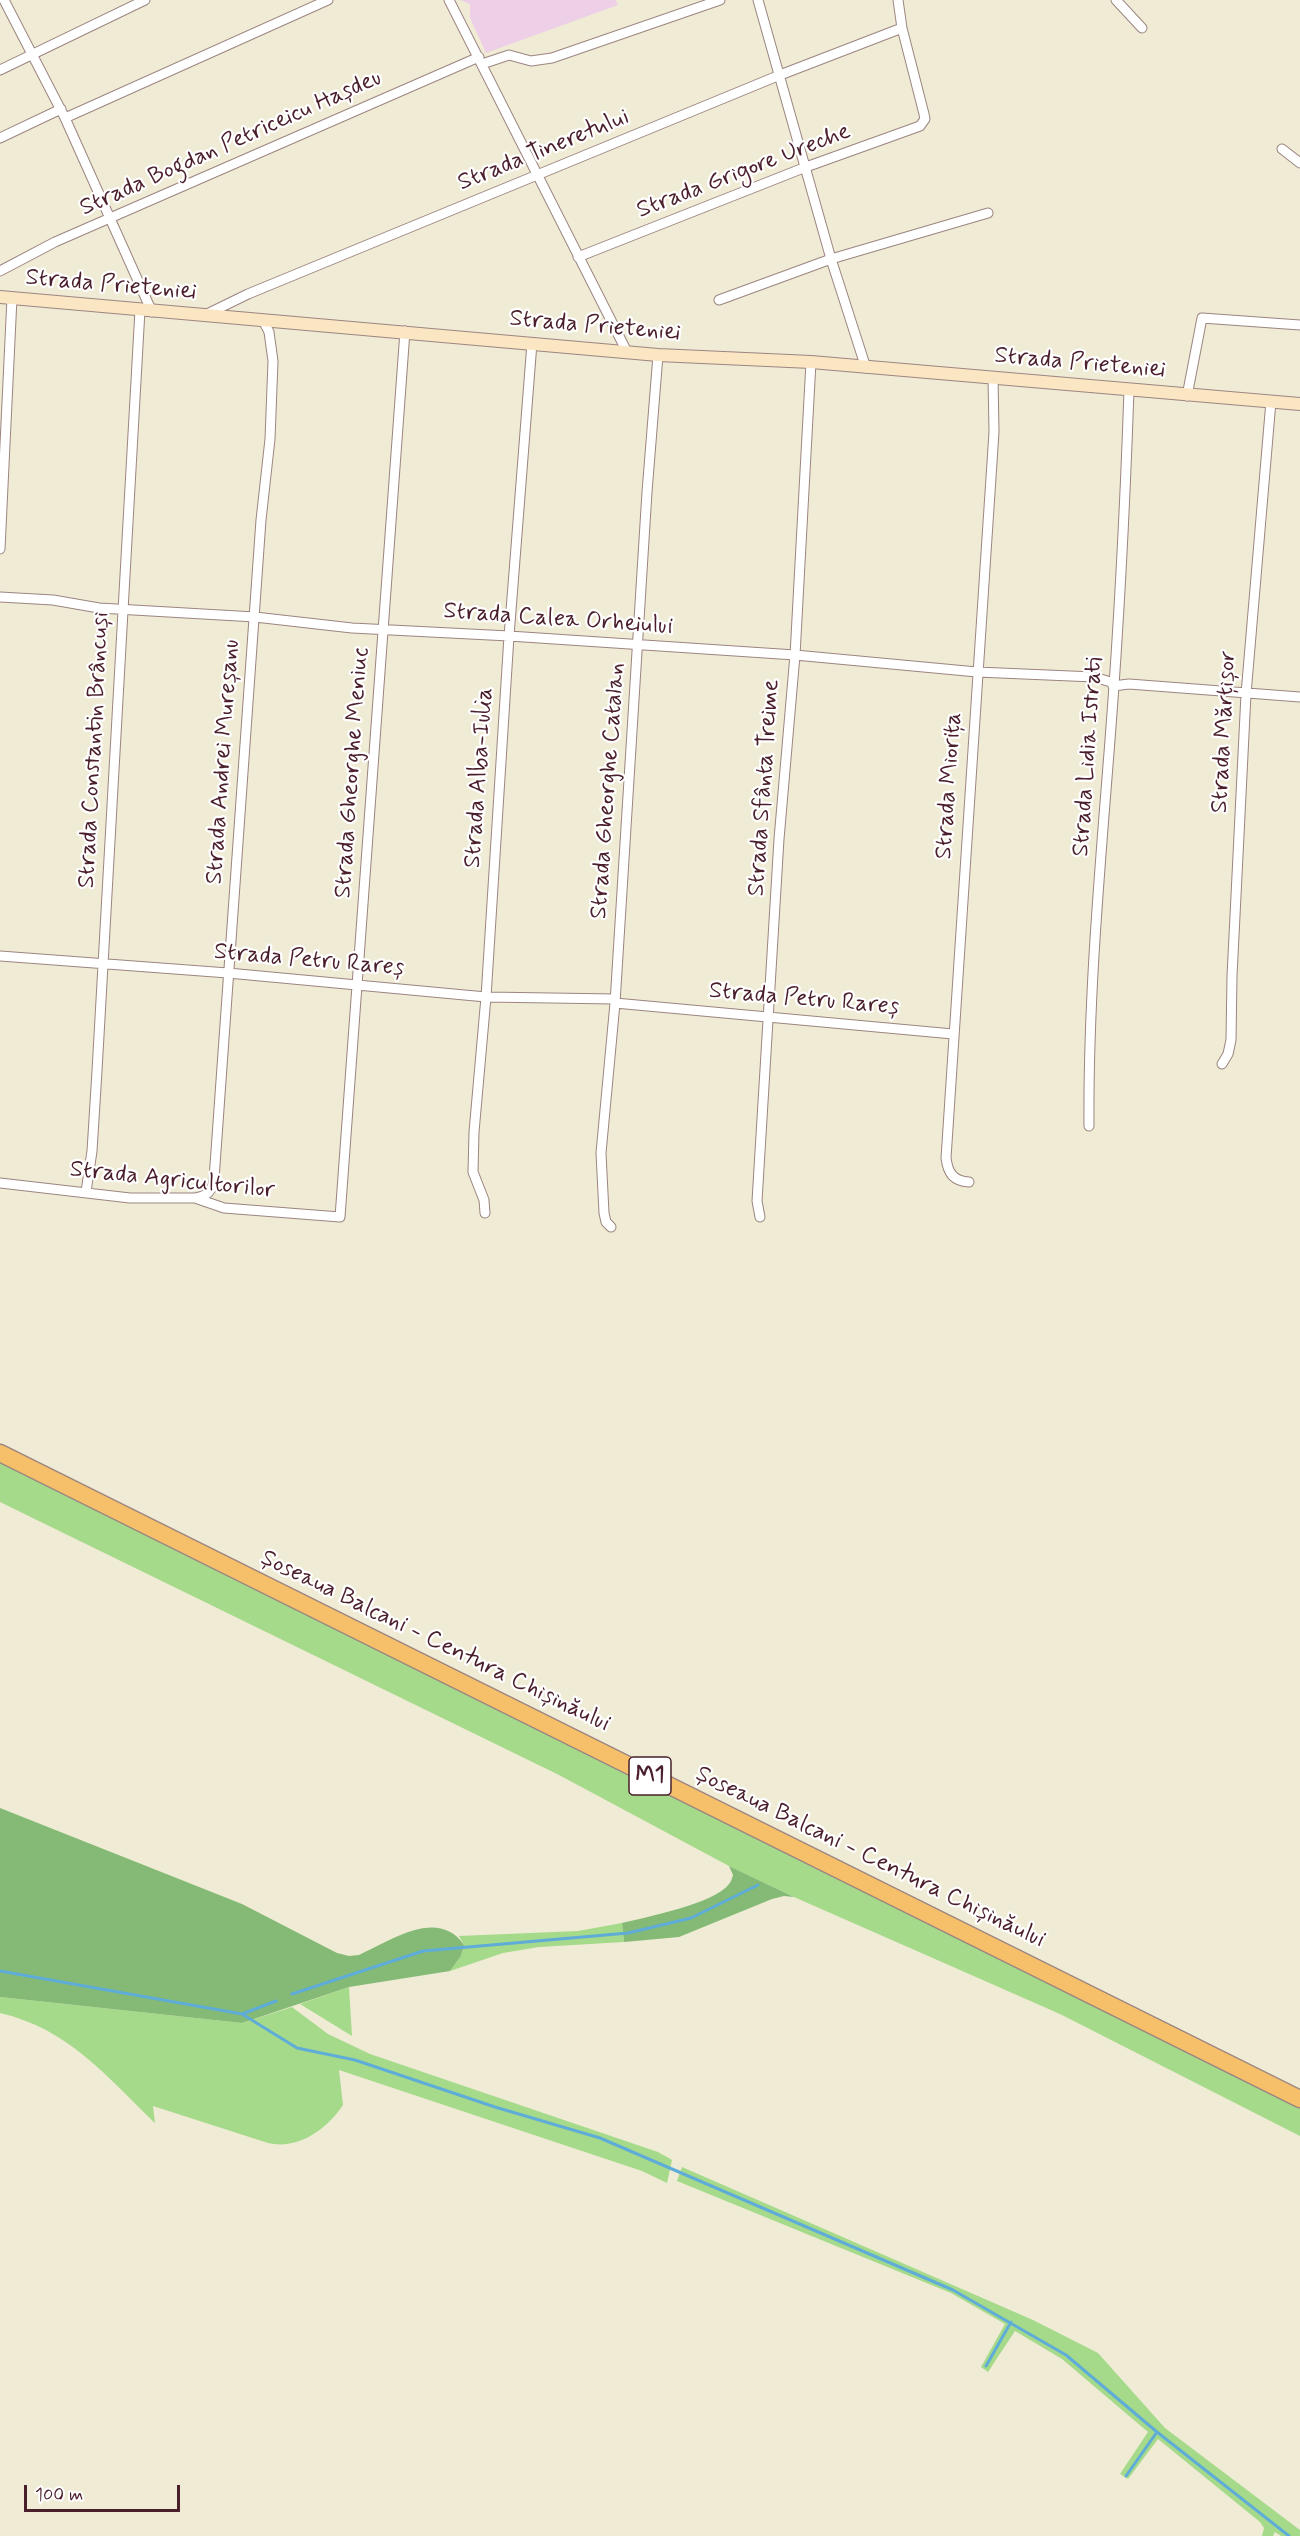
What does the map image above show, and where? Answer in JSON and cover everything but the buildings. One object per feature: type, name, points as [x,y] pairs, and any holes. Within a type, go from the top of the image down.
[{"type":"highway","name":"Șoseaua Balcani - Centura Chișinăului","points":[[0,1453],[1300,2099]]},
{"type":"street","points":[[4,0],[63,113],[110,219],[146,311]]},
{"type":"street","points":[[0,70],[145,0]]},
{"type":"street","points":[[0,138],[328,0]]},
{"type":"street","points":[[449,0],[627,352]]},
{"type":"street","name":"Strada Bogdan Petriceicu Hașdeu","points":[[0,271],[56,242],[480,60],[509,55],[531,61],[552,58],[720,0]]},
{"type":"street","points":[[758,0],[831,259],[866,368]]},
{"type":"street","points":[[898,0],[902,28]]},
{"type":"street","points":[[1116,0],[1142,28]]},
{"type":"street","name":"Strada Tineretului","points":[[202,316],[248,294],[780,75],[902,28]]},
{"type":"street","name":"Strada Grigore Ureche","points":[[578,257],[806,167],[920,126],[924,123],[924,114],[902,28]]},
{"type":"street","points":[[1282,149],[1300,163]]},
{"type":"street","points":[[718,300],[831,259],[988,213]]},
{"type":"street","points":[[0,549],[6,297]]},
{"type":"street","name":"Strada Prieteniei","points":[[6,297],[658,355],[811,362],[1300,404]]},
{"type":"street","name":"Strada Constantin Brâncuși","points":[[86,1192],[92,1151],[123,608],[146,311]]},
{"type":"street","name":"Strada Prieteniei","points":[[1187,396],[1202,318],[1300,325]]},
{"type":"street","name":"Strada Andrei Mureșanu","points":[[195,1198],[209,1193],[213,1187],[261,520],[270,439],[273,361],[269,332],[263,320]]},
{"type":"street","name":"Strada Gheorghe Meniuc","points":[[340,1217],[405,331]]},
{"type":"street","name":"Strada Alba-Iulia","points":[[485,1213],[484,1200],[473,1172],[474,1132],[486,996],[509,636],[532,343]]},
{"type":"street","name":"Strada Gheorghe Catalan","points":[[611,1227],[606,1222],[604,1213],[601,1153],[615,1001],[658,355]]},
{"type":"street","name":"Strada Sfânta Treime","points":[[760,1217],[757,1201],[779,839],[795,655],[811,362]]},
{"type":"street","name":"Strada Miorița","points":[[969,1182],[956,1180],[950,1173],[946,1158],[994,432],[993,377]]},
{"type":"street","name":"Strada Lidia Istrati","points":[[1089,1126],[1093,989],[1103,807],[1123,543],[1129,390]]},
{"type":"street","name":"Strada Mărțișor","points":[[1222,1064],[1228,1054],[1231,1040],[1232,966],[1246,694],[1254,578],[1271,401]]},
{"type":"street","name":"Strada Calea Orheiului","points":[[0,597],[53,600],[84,606],[255,617],[383,629],[795,655],[978,672],[1094,677],[1113,685],[1129,684],[1300,697]]},
{"type":"street","name":"Strada Petru Rareș","points":[[0,956],[486,996],[615,1001],[670,1009],[770,1016],[953,1034]]},
{"type":"street","name":"Strada Agricultorilor","points":[[0,1183],[130,1198],[195,1198],[224,1208],[340,1217]]},
{"type":"shaded area","points":[[460,0],[616,0],[618,5],[486,53],[470,18],[470,4]]},
{"type":"green space","points":[[0,1459],[1300,2105],[1300,2136],[1060,2014],[729,1866],[559,1775],[0,1502]]},
{"type":"green space","points":[[0,1808],[242,1904],[337,1953],[349,1956],[359,1955],[413,1930],[428,1928],[441,1929],[453,1934],[464,1945],[461,1956],[450,1971],[349,1987],[242,2023],[0,1997]]},
{"type":"green space","points":[[729,1866],[794,1897],[784,1896],[772,1899],[679,1937],[624,1942],[622,1923],[679,1909],[709,1898],[730,1882],[733,1875]]},
{"type":"green space","points":[[622,1923],[624,1942],[539,1947],[503,1953],[450,1971],[461,1956],[464,1945],[459,1936],[578,1931]]},
{"type":"green space","points":[[349,1987],[352,2036],[300,2004]]},
{"type":"green space","points":[[0,1997],[242,2023],[292,2007],[328,2034],[370,2054],[658,2152],[672,2160],[667,2183],[642,2171],[339,2070],[343,2105],[320,2130],[290,2144],[268,2143],[153,2106],[155,2123],[103,2072],[66,2042],[24,2020],[0,2013]]},
{"type":"green space","points":[[682,2167],[1033,2320],[1098,2353],[1165,2428],[1300,2530],[1300,2536],[1281,2536],[1275,2532],[1273,2536],[1262,2536],[1264,2528],[1260,2522],[1158,2439],[1128,2479],[1120,2474],[1148,2432],[1062,2359],[1015,2331],[988,2372],[981,2367],[1005,2324],[951,2293],[677,2181]]},
{"type":"waterway","points":[[292,1994],[423,1951],[628,1933],[691,1918],[758,1885]]},
{"type":"waterway","points":[[0,1971],[242,2014],[297,2048],[355,2060],[495,2107],[600,2138],[953,2290],[1066,2355],[1157,2432],[1289,2536]]},
{"type":"waterway","points":[[242,2014],[276,2001]]},
{"type":"waterway","points":[[986,2366],[1011,2322]]},
{"type":"waterway","points":[[1126,2476],[1157,2432]]}]
